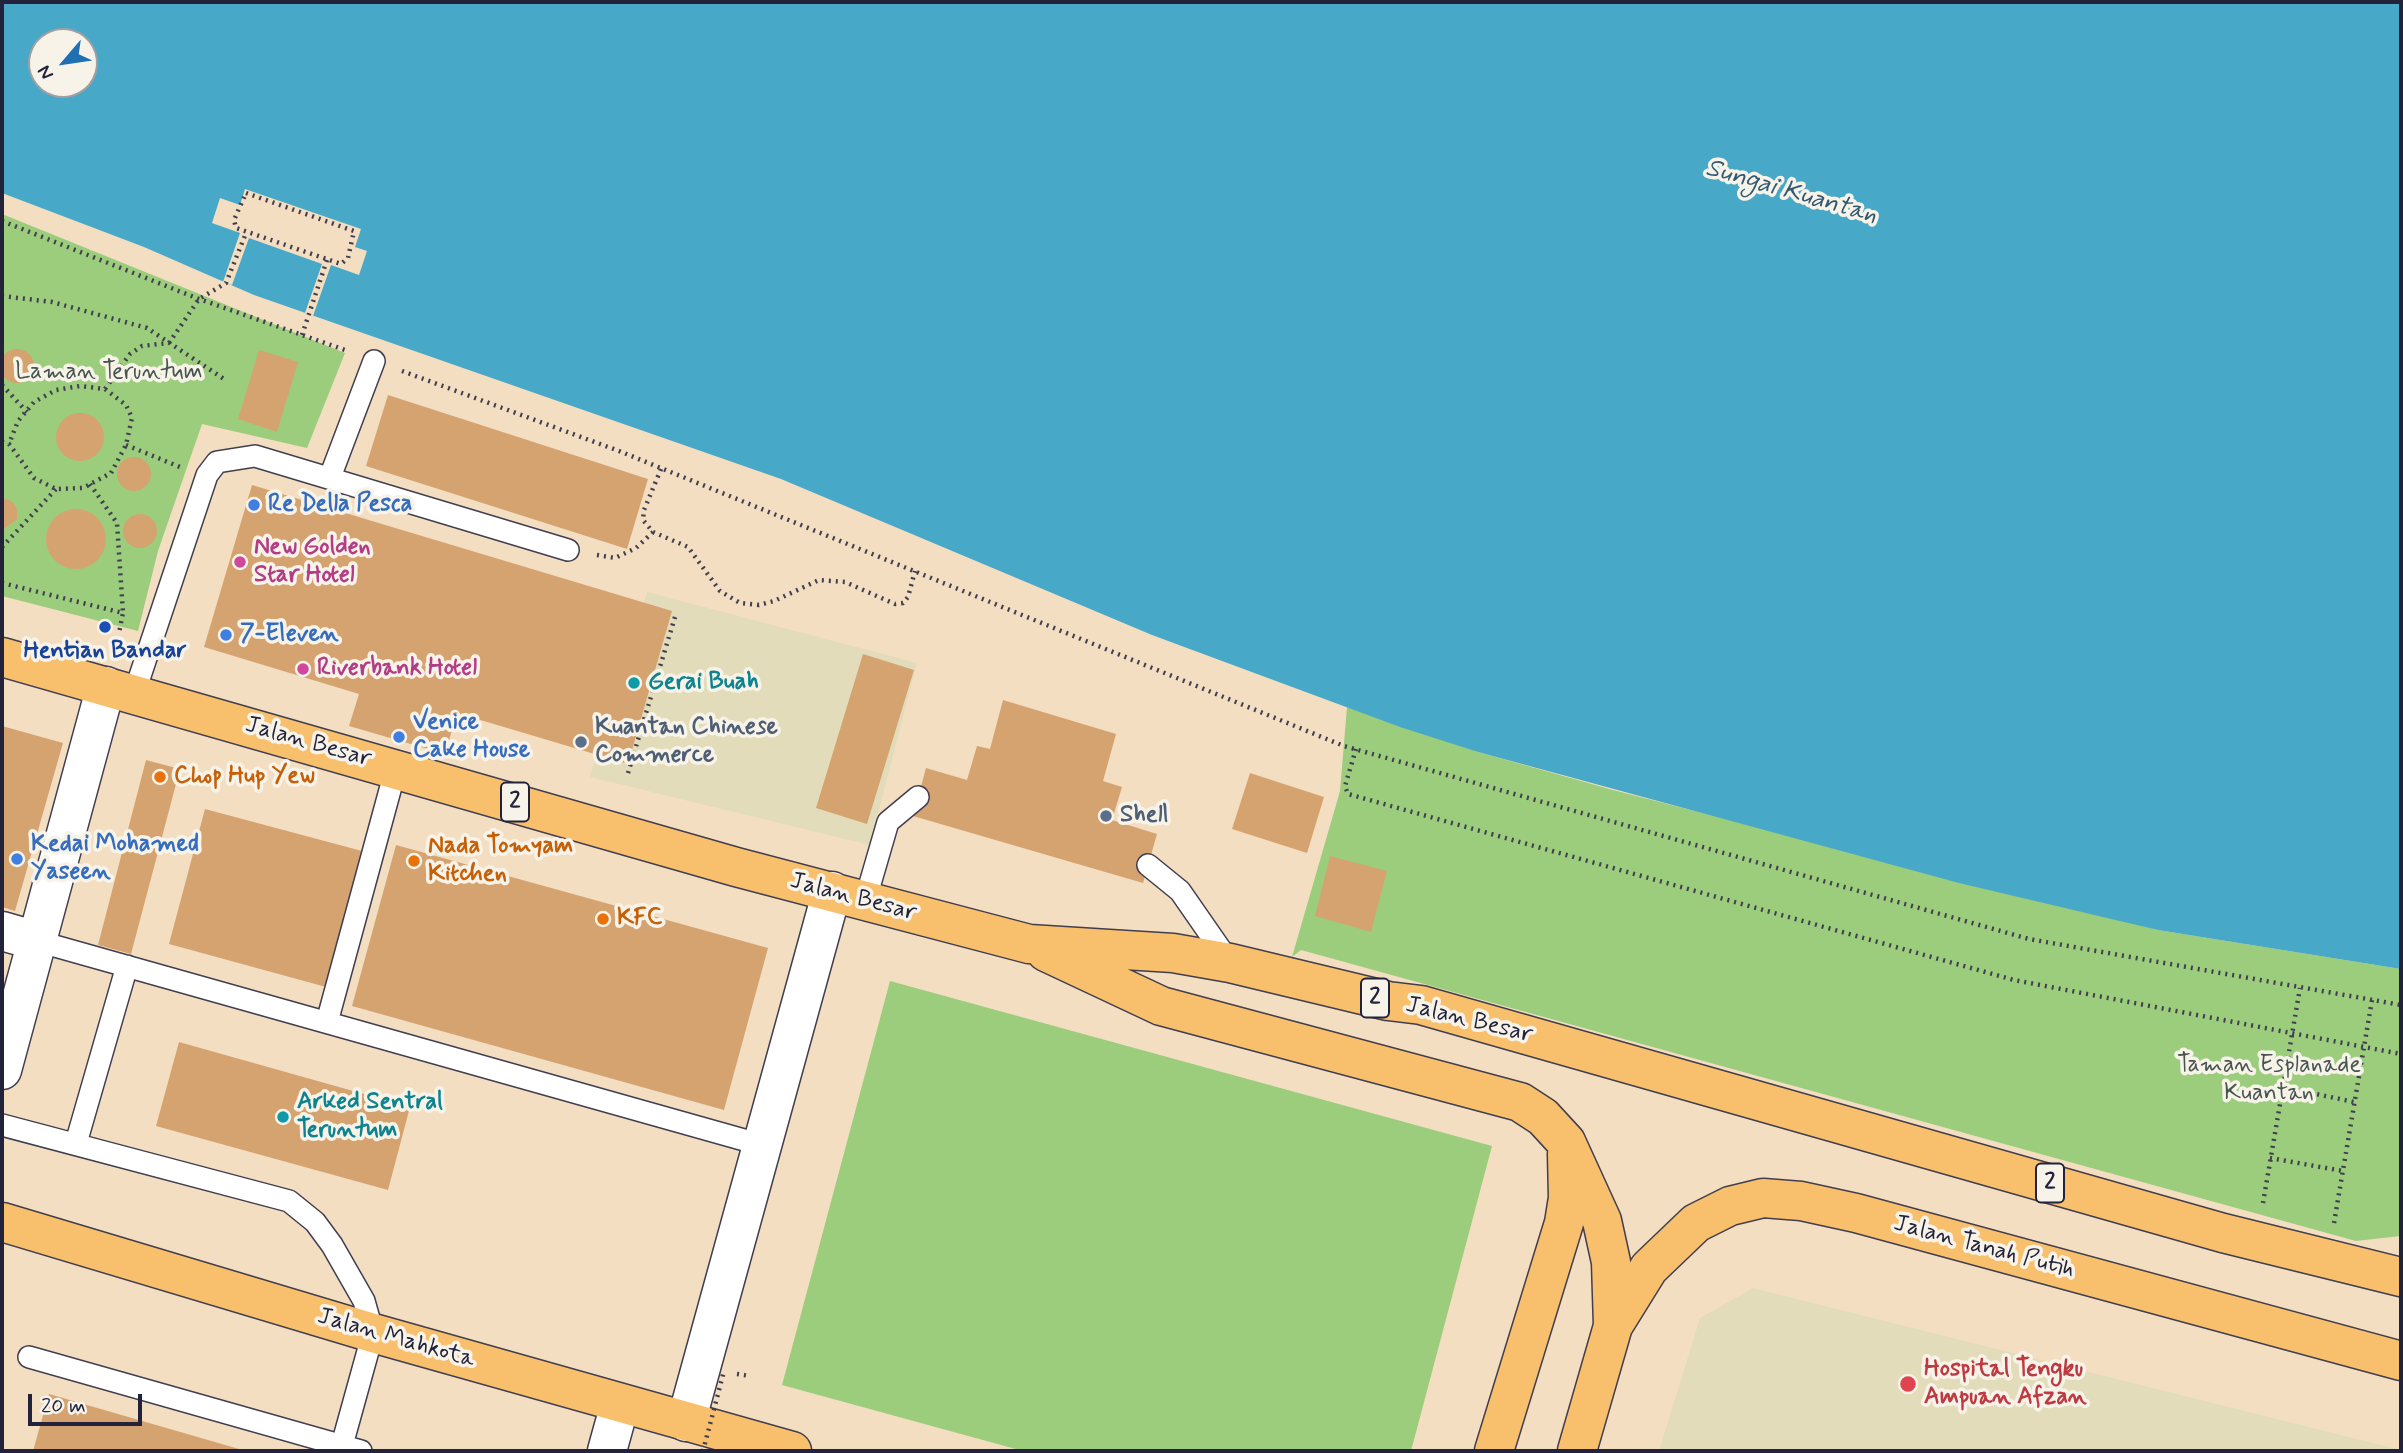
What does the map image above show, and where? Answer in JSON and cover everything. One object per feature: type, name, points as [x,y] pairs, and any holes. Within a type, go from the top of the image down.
[{"type":"highway","name":"Jalan Besar","points":[[2,657],[848,896],[1028,944],[1173,953],[1230,963],[1388,1001],[1420,1005],[2258,1242]]},
{"type":"highway","points":[[1028,944],[1161,1006],[1520,1102],[1543,1117],[1566,1142],[1602,1221],[1611,1262],[1613,1326],[1577,1451]]},
{"type":"highway","points":[[1494,1451],[1564,1223],[1569,1198],[1566,1142]]},
{"type":"highway","name":"Jalan Tanah Putih","points":[[1613,1326],[1649,1268],[1683,1232],[1730,1206],[1763,1198],[1801,1201],[1856,1213],[2401,1361]]},
{"type":"highway","name":"Jalan Mahkota","points":[[2,1222],[373,1334],[621,1404],[695,1436],[792,1451]]},
{"type":"highway","name":"2","points":[[2258,1242],[2396,1274]]},
{"type":"street","points":[[2,1070],[20,936],[120,690]]},
{"type":"street","points":[[695,1436],[762,1145],[848,896]]},
{"type":"street","points":[[607,1451],[621,1404]]},
{"type":"lane","points":[[330,477],[373,361]]},
{"type":"lane","points":[[120,690],[207,475],[217,462],[255,456],[568,550]]},
{"type":"lane","points":[[327,1023],[396,768]]},
{"type":"lane","points":[[848,896],[888,822],[918,797]]},
{"type":"lane","points":[[1148,865],[1180,891],[1230,963]]},
{"type":"lane","points":[[20,936],[762,1145]]},
{"type":"lane","points":[[76,1143],[127,966]]},
{"type":"lane","points":[[2,1125],[289,1201],[314,1222],[332,1245],[364,1301],[373,1334],[352,1448],[29,1357]]},
{"type":"path","points":[[249,193],[354,231],[345,262],[341,264],[327,260],[236,228],[234,220],[244,197],[249,193]]},
{"type":"path","points":[[2,221],[199,299],[303,335],[661,469],[1356,749],[2029,939],[2401,1005]]},
{"type":"path","points":[[105,389],[130,354],[142,346],[169,343],[199,299],[226,283],[246,233]]},
{"type":"path","points":[[303,335],[327,260]]},
{"type":"path","points":[[2,296],[52,302],[148,328],[224,379]]},
{"type":"path","points":[[2,385],[27,412]]},
{"type":"path","points":[[2,442],[9,444],[34,478],[56,489],[83,488],[111,473],[126,445],[132,418],[127,405],[105,389],[80,386],[56,390],[34,402],[18,421],[9,444]]},
{"type":"path","points":[[126,445],[163,463],[207,475]]},
{"type":"path","points":[[661,469],[644,510],[643,520],[653,532],[688,547],[720,591],[740,603],[759,605],[774,601],[819,580],[845,582],[895,604],[903,603],[908,597],[915,571]]},
{"type":"path","points":[[90,484],[117,523],[123,613],[119,633]]},
{"type":"path","points":[[2,547],[56,489]]},
{"type":"path","points":[[568,550],[615,558],[636,548],[653,532]]},
{"type":"path","points":[[2,583],[123,613]]},
{"type":"path","points":[[628,773],[675,617]]},
{"type":"path","points":[[1356,749],[1345,786],[1348,794],[2014,980],[2401,1054]]},
{"type":"path","points":[[2258,1242],[2300,988]]},
{"type":"path","points":[[2328,1258],[2372,1000]]},
{"type":"path","points":[[2283,1087],[2354,1102]]},
{"type":"path","points":[[2270,1158],[2343,1171]]},
{"type":"path","points":[[695,1436],[724,1371]]},
{"type":"shaded area","points":[[647,592],[917,663],[870,845],[590,777]]},
{"type":"shaded area","name":"Hospital Tengku Ampuan Afzan","points":[[1753,1288],[2401,1451],[1659,1451],[1700,1318]]},
{"type":"green space","name":"Laman Teruntum","points":[[2,214],[345,353],[307,448],[202,424],[158,551],[138,631],[2,596]]},
{"type":"green space","name":"Taman Esplanade Kuantan","points":[[1347,707],[1478,752],[1613,790],[2158,930],[2401,969],[2401,1236],[2356,1241],[1301,950],[1292,957],[1340,791]]},
{"type":"green space","points":[[890,981],[1492,1146],[1411,1451],[1023,1451],[782,1385]]},
{"type":"water","name":"Sungai Kuantan","points":[[2,2],[2401,2],[2401,969],[2158,930],[1959,883],[1478,752],[1400,727],[1152,635],[781,479],[254,295],[144,247],[2,193]]},
{"type":"pier","points":[[245,189],[361,229],[355,247],[367,251],[359,275],[331,265],[313,316],[305,313],[322,264],[249,238],[232,285],[223,282],[240,233],[212,223],[220,198],[240,205]]},
{"type":"building","points":[[17,349],[29,354],[34,366],[29,378],[17,383],[5,378],[0,366],[5,354]]},
{"type":"building","points":[[259,350],[298,362],[277,432],[238,419]]},
{"type":"building","points":[[388,395],[648,479],[627,549],[366,466]]},
{"type":"building","points":[[80,413],[97,420],[104,437],[97,454],[80,461],[63,454],[56,437],[63,420]]},
{"type":"building","points":[[134,457],[146,462],[151,474],[146,486],[134,491],[122,486],[117,474],[122,462]]},
{"type":"building","points":[[252,485],[672,611],[628,764],[457,713],[445,754],[349,726],[359,694],[204,647]]},
{"type":"building","points":[[2,497],[14,503],[17,510],[17,519],[3,530]]},
{"type":"building","points":[[70,509],[82,509],[101,522],[106,539],[104,551],[93,564],[82,569],[70,569],[51,556],[46,545],[46,533],[59,514]]},
{"type":"building","points":[[140,514],[152,519],[157,531],[152,543],[140,548],[128,543],[123,531],[128,519]]},
{"type":"building","points":[[863,654],[914,670],[867,824],[816,808]]},
{"type":"building","points":[[1003,700],[1116,734],[1103,781],[1122,787],[1112,820],[1157,834],[1143,883],[913,816],[926,768],[967,780],[977,746],[990,749]]},
{"type":"building","points":[[2,726],[63,743],[15,911],[2,907]]},
{"type":"building","points":[[146,760],[180,769],[131,954],[98,945]]},
{"type":"building","points":[[1250,773],[1324,797],[1307,853],[1232,829]]},
{"type":"building","points":[[205,809],[362,851],[326,987],[169,944]]},
{"type":"building","points":[[396,845],[768,948],[724,1110],[352,1006]]},
{"type":"building","points":[[1330,856],[1387,871],[1371,932],[1315,916]]},
{"type":"building","name":"Arked Sentral Teruntum","points":[[179,1042],[410,1107],[388,1190],[156,1126]]},
{"type":"building","points":[[49,1394],[246,1451],[33,1451]]},
{"type":"place","name":"Re Della Pesca","points":[[254,505]]},
{"type":"place","name":"New Golden Star Hotel","points":[[240,562]]},
{"type":"place","name":"Hentian Bandar","points":[[105,627]]},
{"type":"place","name":"7-Eleven","points":[[226,635]]},
{"type":"place","name":"Riverbank Hotel","points":[[303,669]]},
{"type":"place","name":"Gerai Buah","points":[[634,683]]},
{"type":"place","name":"Venice Cake House","points":[[399,737]]},
{"type":"place","name":"Kuantan Chinese Commerce","points":[[581,742]]},
{"type":"place","name":"Chop Hup Yew","points":[[160,777]]},
{"type":"place","name":"Shell","points":[[1106,816]]},
{"type":"place","name":"Kedai Mohamed Yaseen","points":[[17,859]]},
{"type":"place","name":"Nada Tomyam Kitchen","points":[[414,861]]},
{"type":"place","name":"KFC","points":[[603,919]]},
{"type":"place","name":"Arked Sentral Teruntum","points":[[283,1117]]},
{"type":"place","name":"Hospital Tengku Ampuan Afzan","points":[[1908,1384]]}]
